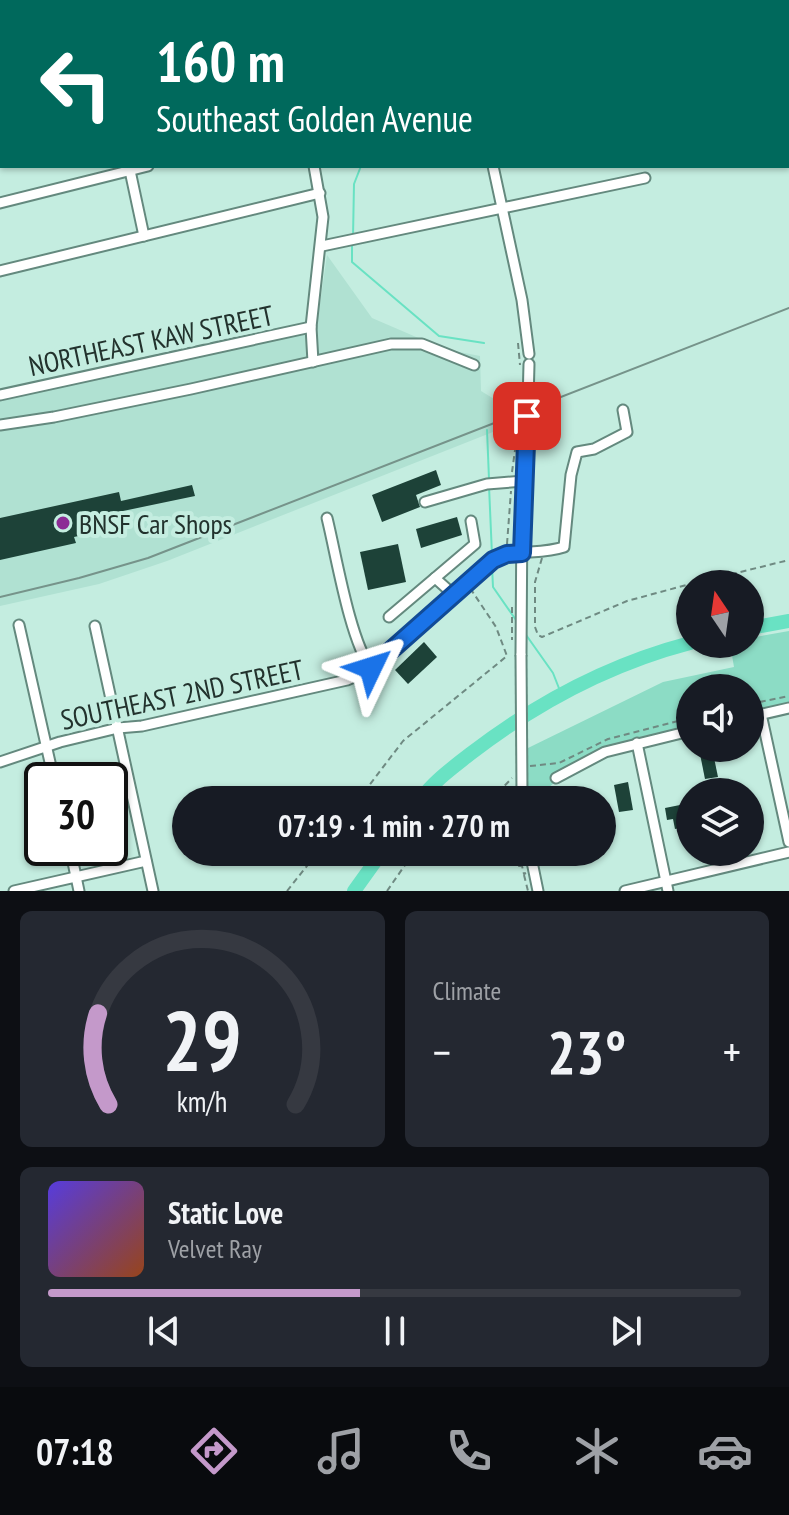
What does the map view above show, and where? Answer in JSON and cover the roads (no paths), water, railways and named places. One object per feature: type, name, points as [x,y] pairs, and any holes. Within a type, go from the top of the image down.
[{"type":"street","points":[[0,203],[129,168],[144,236]]},
{"type":"street","points":[[313,362],[311,327],[323,217],[314,168]]},
{"type":"street","points":[[493,168],[524,310],[528,403]]},
{"type":"street","points":[[322,246],[645,178]]},
{"type":"street","points":[[0,271],[320,193]]},
{"type":"street","name":"NORTHEAST KAW STREET","points":[[0,395],[311,327]]},
{"type":"street","points":[[0,425],[69,414],[391,344],[422,344],[474,365]]},
{"type":"street","points":[[522,553],[543,553],[564,547],[571,475],[577,452],[594,449],[627,432],[623,410]]},
{"type":"street","points":[[522,786],[522,553],[527,416]]},
{"type":"street","points":[[425,502],[511,480],[524,481]]},
{"type":"street","points":[[327,518],[348,607],[359,643],[371,668]]},
{"type":"street","points":[[389,617],[475,544],[471,521]]},
{"type":"street","name":"SOUTHEAST 2ND STREET","points":[[0,762],[118,728],[142,726],[347,680],[371,668],[493,560],[507,554],[522,553]]},
{"type":"street","points":[[435,578],[454,595]]},
{"type":"street","points":[[19,625],[50,762]]},
{"type":"street","points":[[95,626],[153,891]]},
{"type":"street","points":[[764,713],[789,708]]},
{"type":"street","points":[[764,728],[789,842]]},
{"type":"street","points":[[556,778],[586,760],[676,734]]},
{"type":"street","points":[[637,743],[667,886]]},
{"type":"street","points":[[625,891],[667,886],[789,852]]},
{"type":"street","points":[[14,891],[146,861]]},
{"type":"street","points":[[74,866],[79,891]]},
{"type":"street","points":[[529,866],[529,873],[538,891]]},
{"type":"waterway","points":[[353,237],[354,184],[360,168]]},
{"type":"waterway","points":[[352,244],[352,262],[439,336],[484,343]]},
{"type":"waterway","points":[[487,430],[489,479]]},
{"type":"waterway","points":[[489,486],[492,555]]},
{"type":"waterway","points":[[492,566],[493,587],[518,623]]},
{"type":"waterway","points":[[764,625],[789,621]]},
{"type":"waterway","points":[[524,632],[553,673],[562,696]]},
{"type":"waterway","points":[[433,786],[470,754],[547,702],[602,674],[676,647]]},
{"type":"waterway","points":[[354,891],[372,866]]},
{"type":"railway","points":[[0,597],[148,558],[789,308]]},
{"type":"place","name":"BNSF Car Shops","points":[[63,523]]}]
